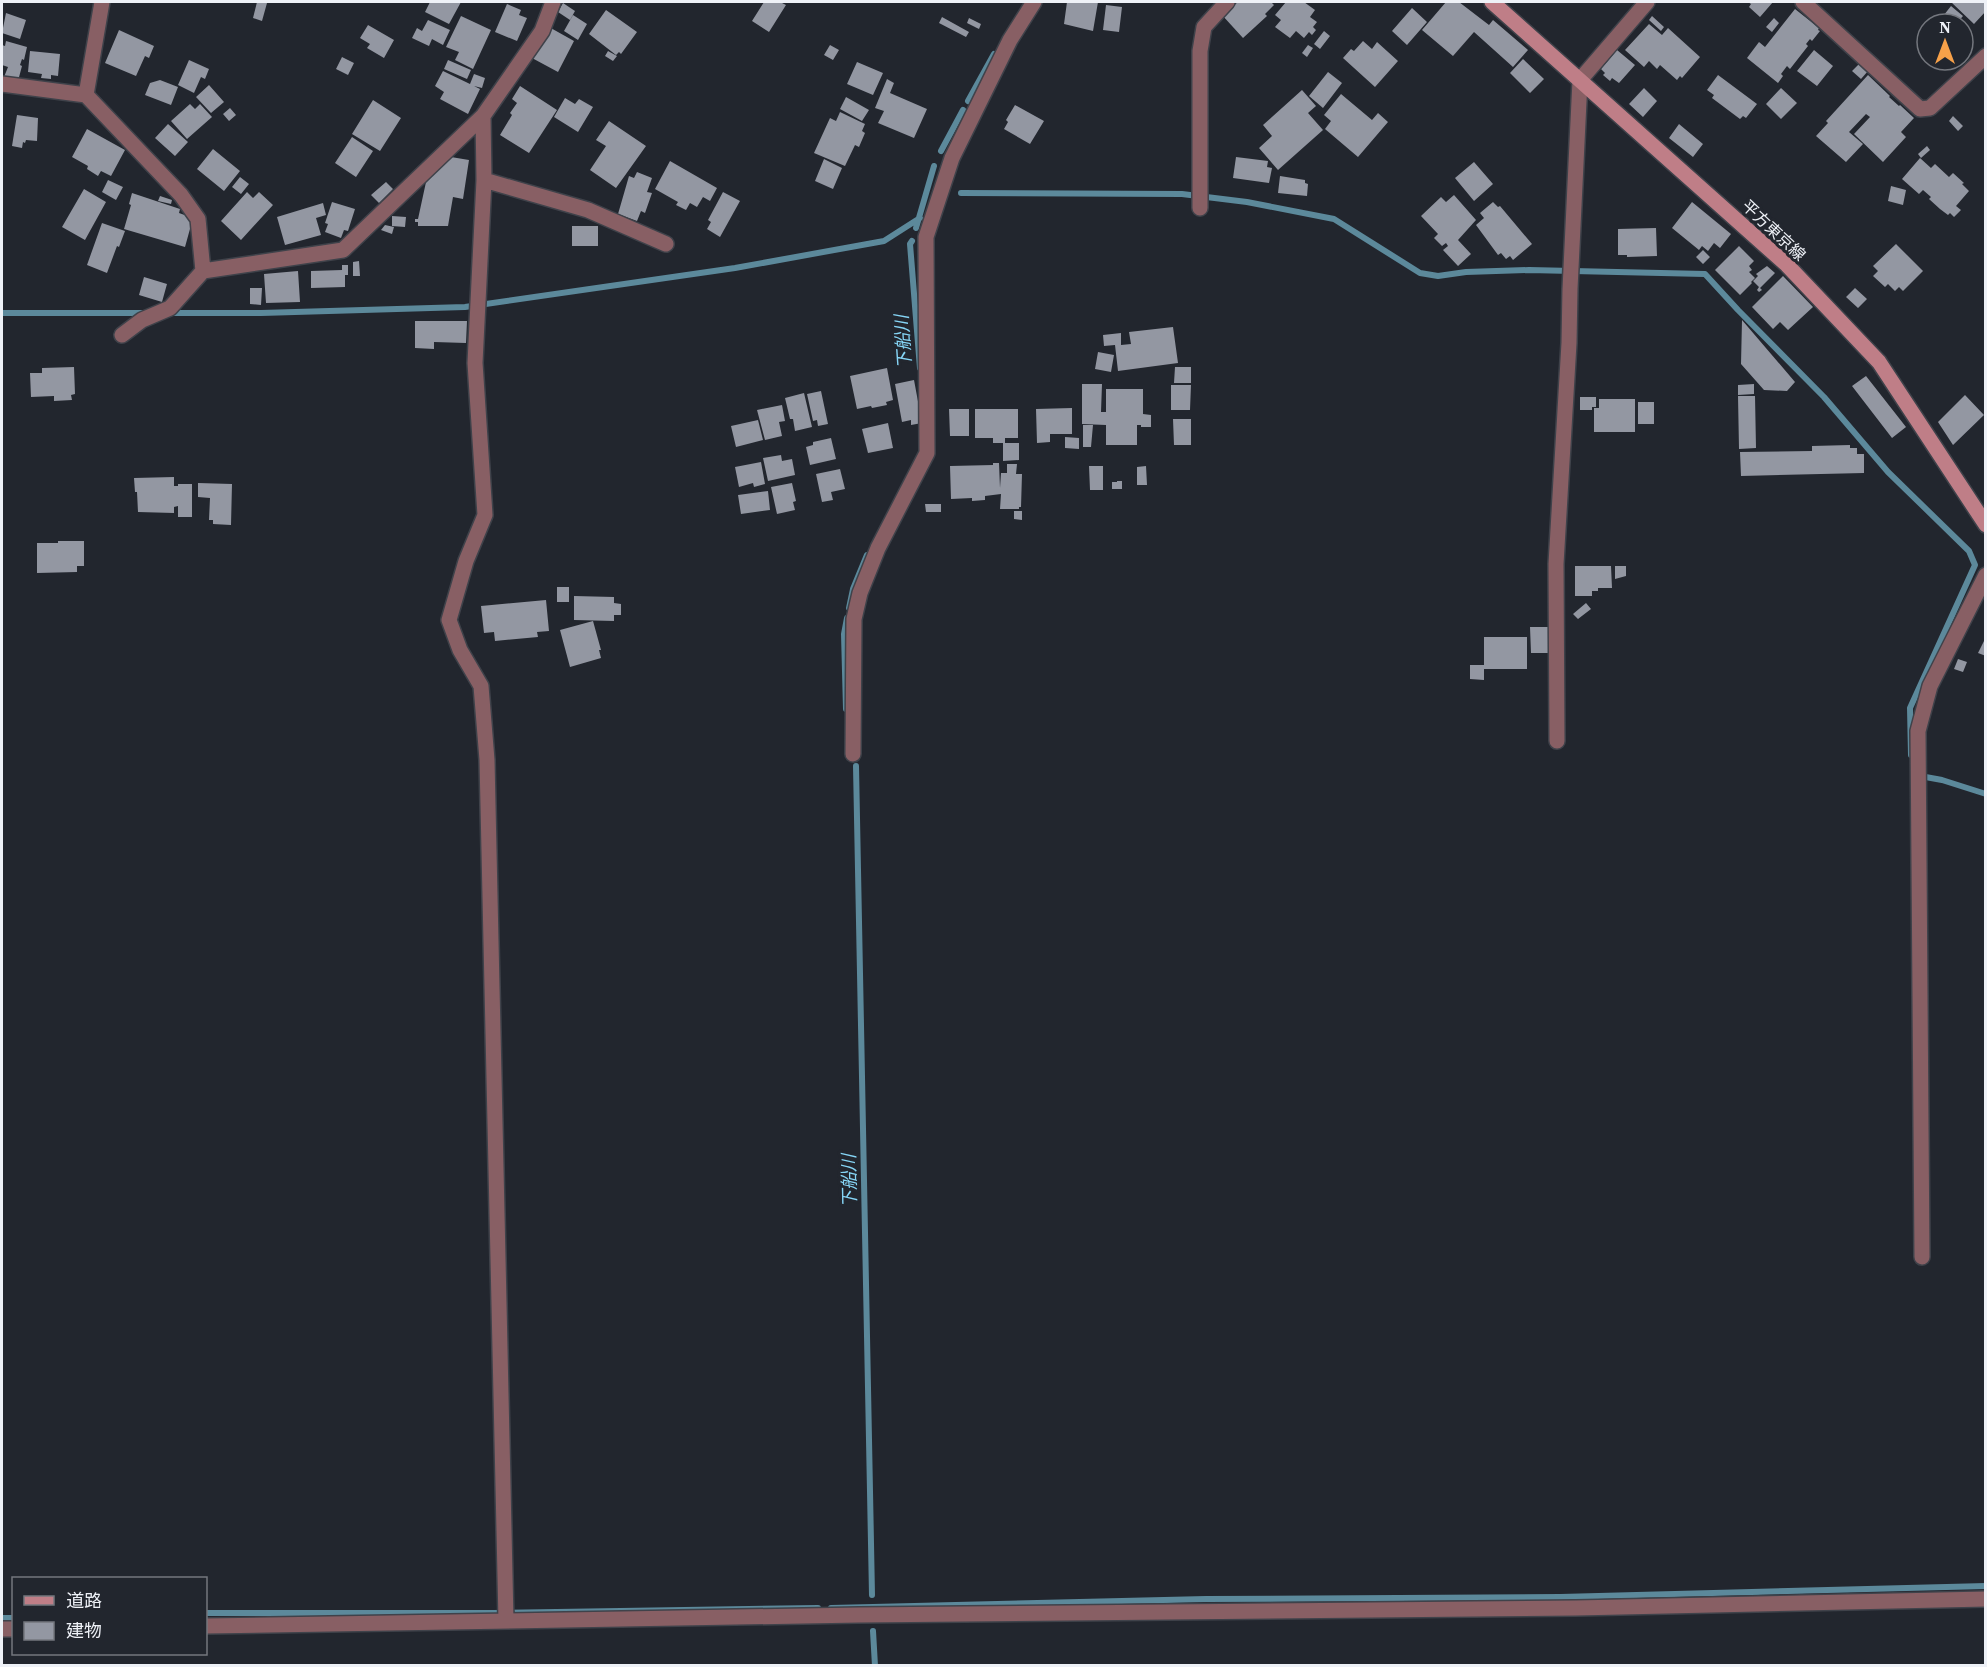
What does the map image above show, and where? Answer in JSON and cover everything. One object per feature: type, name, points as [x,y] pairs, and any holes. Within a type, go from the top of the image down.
[{"type":"main road","name":"平方東京線","points":[[1492,2],[1787,265],[1879,362],[1986,525]]},
{"type":"street","points":[[86,95],[102,2]]},
{"type":"street","points":[[122,335],[142,320],[170,308],[203,271],[343,250],[483,116],[542,31],[553,2]]},
{"type":"street","points":[[853,754],[854,619],[860,593],[878,549],[927,453],[926,237],[952,158],[1010,40],[1035,2]]},
{"type":"street","points":[[1200,208],[1200,51],[1204,27],[1227,2]]},
{"type":"street","points":[[1557,741],[1556,564],[1569,343],[1580,80],[1647,2]]},
{"type":"street","points":[[1803,2],[1920,109],[1930,108],[1986,56]]},
{"type":"street","points":[[2,84],[86,95],[181,195],[198,219],[203,271]]},
{"type":"street","points":[[483,116],[484,180],[475,363],[486,515],[465,561],[449,620],[460,650],[481,686],[487,760],[506,1621]]},
{"type":"street","points":[[484,180],[588,210],[666,244]]},
{"type":"street","points":[[1922,1257],[1918,731],[1930,686],[1986,575]]},
{"type":"street","points":[[207,1626],[883,1615],[1576,1608],[1986,1599]]},
{"type":"building","points":[[257,2],[267,3],[262,21],[253,18]]},
{"type":"building","points":[[430,2],[461,2],[449,24],[425,12]]},
{"type":"building","points":[[764,2],[780,2],[786,5],[769,32],[752,21]]},
{"type":"building","points":[[1067,2],[1098,2],[1093,31],[1064,24]]},
{"type":"building","points":[[1238,2],[1271,2],[1274,5],[1265,14],[1267,16],[1243,38],[1222,15]]},
{"type":"building","points":[[1286,2],[1304,2],[1315,10],[1310,17],[1317,22],[1313,27],[1316,30],[1312,35],[1309,32],[1304,38],[1296,31],[1290,38],[1275,27],[1281,20],[1275,15]]},
{"type":"building","points":[[1446,2],[1459,2],[1489,25],[1493,20],[1528,50],[1513,67],[1474,32],[1453,56],[1422,30]]},
{"type":"building","points":[[1748,2],[1773,2],[1760,17],[1749,7],[1751,4]]},
{"type":"building","points":[[1951,2],[1986,2],[1986,11],[1975,23],[1975,12],[1961,12]]},
{"type":"building","points":[[563,3],[575,11],[570,20],[558,12]]},
{"type":"building","points":[[507,4],[521,10],[519,15],[527,18],[517,41],[495,32]]},
{"type":"building","points":[[1106,5],[1122,7],[1119,32],[1103,30]]},
{"type":"building","points":[[1951,6],[1958,12],[1946,12]]},
{"type":"building","points":[[1412,8],[1427,22],[1407,45],[1392,31]]},
{"type":"building","points":[[1795,9],[1820,31],[1812,41],[1810,39],[1806,44],[1808,46],[1790,69],[1787,66],[1778,83],[1747,58],[1759,42],[1765,47]]},
{"type":"building","points":[[606,10],[637,32],[621,54],[619,52],[616,55],[589,34]]},
{"type":"building","points":[[6,13],[26,20],[20,39],[2,33]]},
{"type":"building","points":[[573,15],[587,24],[578,40],[564,31]]},
{"type":"building","points":[[461,16],[491,30],[473,69],[455,60],[459,52],[446,47]]},
{"type":"building","points":[[1652,16],[1664,27],[1661,31],[1649,20]]},
{"type":"building","points":[[942,17],[969,32],[966,37],[939,23]]},
{"type":"building","points":[[969,18],[981,24],[979,29],[967,23]]},
{"type":"building","points":[[1774,18],[1779,23],[1772,32],[1766,27]]},
{"type":"building","points":[[428,20],[450,30],[443,45],[432,39],[429,46],[412,38],[417,28],[422,31]]},
{"type":"building","points":[[1649,24],[1662,35],[1668,28],[1700,57],[1682,78],[1680,76],[1677,80],[1660,65],[1657,69],[1649,61],[1644,67],[1625,50]]},
{"type":"building","points":[[368,25],[394,40],[384,58],[367,48],[370,44],[360,38]]},
{"type":"building","points":[[549,27],[574,41],[558,72],[532,58]]},
{"type":"building","points":[[119,30],[154,46],[149,58],[145,56],[136,76],[105,63]]},
{"type":"building","points":[[1324,31],[1330,36],[1320,49],[1314,44]]},
{"type":"building","points":[[6,41],[27,47],[24,60],[22,59],[20,65],[22,66],[18,81],[4,77],[8,67],[2,65],[2,45],[5,46]]},
{"type":"building","points":[[1363,41],[1372,49],[1377,42],[1398,61],[1375,87],[1343,58]]},
{"type":"building","points":[[830,45],[839,50],[833,60],[824,55]]},
{"type":"building","points":[[1308,45],[1313,48],[1307,57],[1302,53]]},
{"type":"building","points":[[1617,50],[1635,65],[1619,83],[1612,78],[1610,81],[1603,75],[1605,73],[1601,69]]},
{"type":"building","points":[[1814,50],[1833,66],[1817,86],[1797,71]]},
{"type":"building","points":[[30,51],[60,54],[58,76],[51,75],[51,79],[41,78],[42,74],[28,72]]},
{"type":"building","points":[[608,51],[617,56],[613,61],[605,56]]},
{"type":"building","points":[[342,57],[354,63],[348,75],[336,69]]},
{"type":"building","points":[[1523,59],[1544,79],[1530,93],[1510,73]]},
{"type":"building","points":[[189,60],[209,69],[205,79],[201,77],[194,93],[178,85]]},
{"type":"building","points":[[448,60],[471,70],[467,79],[444,69]]},
{"type":"building","points":[[857,62],[883,73],[873,95],[847,84]]},
{"type":"building","points":[[1861,62],[1868,71],[1861,79],[1852,71]]},
{"type":"building","points":[[443,71],[470,84],[474,74],[485,78],[482,88],[474,86],[480,89],[468,114],[440,99],[444,92],[435,86]]},
{"type":"building","points":[[1328,72],[1342,83],[1323,108],[1309,96]]},
{"type":"building","points":[[1718,75],[1757,104],[1746,118],[1743,116],[1740,119],[1712,98],[1714,95],[1707,90]]},
{"type":"building","points":[[1868,75],[1914,118],[1901,132],[1906,137],[1883,162],[1854,134],[1870,117],[1866,114],[1849,132],[1863,144],[1846,162],[1816,136],[1828,123],[1826,121]]},
{"type":"building","points":[[887,79],[894,83],[890,93],[927,109],[914,138],[878,123],[884,111],[875,108]]},
{"type":"building","points":[[160,80],[178,87],[171,105],[145,95],[150,83]]},
{"type":"building","points":[[209,85],[224,102],[211,113],[196,97]]},
{"type":"building","points":[[520,86],[557,110],[529,153],[500,135],[517,103],[512,99]]},
{"type":"building","points":[[1644,88],[1657,101],[1643,117],[1629,104]]},
{"type":"building","points":[[1781,88],[1797,103],[1781,119],[1766,104]]},
{"type":"building","points":[[1302,90],[1316,106],[1308,113],[1323,130],[1278,170],[1259,148],[1272,136],[1263,125]]},
{"type":"building","points":[[1341,94],[1372,120],[1378,113],[1388,122],[1358,157],[1325,129],[1331,121],[1324,115]]},
{"type":"building","points":[[846,97],[869,110],[862,121],[840,109]]},
{"type":"building","points":[[565,98],[575,104],[579,99],[593,107],[578,132],[554,117]]},
{"type":"building","points":[[373,100],[401,118],[380,151],[352,134]]},
{"type":"building","points":[[190,104],[195,109],[200,104],[212,117],[187,139],[171,121]]},
{"type":"building","points":[[1015,105],[1044,121],[1030,144],[1004,129],[1008,122],[1006,120]]},
{"type":"building","points":[[230,108],[236,115],[229,121],[223,114]]},
{"type":"building","points":[[840,112],[865,124],[862,131],[865,133],[859,147],[855,145],[845,166],[814,153],[830,118],[836,121]]},
{"type":"building","points":[[17,115],[38,118],[37,141],[26,140],[22,148],[12,146]]},
{"type":"building","points":[[1953,116],[1963,126],[1958,131],[1949,121]]},
{"type":"building","points":[[609,121],[646,146],[616,188],[590,170],[606,146],[596,140]]},
{"type":"building","points":[[168,124],[188,142],[175,156],[155,138]]},
{"type":"building","points":[[1679,124],[1703,144],[1693,157],[1669,138]]},
{"type":"building","points":[[87,129],[125,150],[111,176],[101,171],[98,176],[87,169],[88,166],[72,157]]},
{"type":"building","points":[[352,137],[373,151],[356,177],[335,163]]},
{"type":"building","points":[[1927,146],[1930,150],[1921,158],[1918,154]]},
{"type":"building","points":[[213,149],[240,171],[224,191],[197,169]]},
{"type":"building","points":[[451,157],[469,160],[463,199],[453,197],[448,226],[418,226],[415,219],[418,219],[426,182]]},
{"type":"building","points":[[1236,157],[1268,161],[1267,167],[1272,168],[1269,183],[1233,178]]},
{"type":"building","points":[[1920,158],[1931,168],[1935,164],[1949,177],[1953,173],[1969,191],[1956,206],[1961,210],[1954,217],[1940,209],[1923,190],[1919,194],[1902,179]]},
{"type":"building","points":[[824,159],[842,168],[833,189],[815,181]]},
{"type":"building","points":[[670,161],[717,188],[710,201],[703,197],[697,207],[690,203],[686,210],[676,205],[678,202],[655,189]]},
{"type":"building","points":[[1474,162],[1493,184],[1474,201],[1455,178]]},
{"type":"building","points":[[637,172],[652,178],[647,192],[652,193],[645,213],[641,211],[637,221],[618,214],[629,176],[634,178]]},
{"type":"building","points":[[1280,176],[1305,180],[1308,184],[1307,196],[1278,193]]},
{"type":"building","points":[[240,177],[249,184],[241,194],[232,187]]},
{"type":"building","points":[[108,180],[123,187],[116,200],[102,192]]},
{"type":"building","points":[[386,182],[393,189],[379,203],[371,195]]},
{"type":"building","points":[[1891,186],[1906,190],[1903,205],[1888,201]]},
{"type":"building","points":[[84,189],[106,202],[85,240],[62,227]]},
{"type":"building","points":[[247,192],[253,198],[259,192],[273,205],[241,240],[221,221]]},
{"type":"building","points":[[723,192],[740,201],[720,237],[707,229],[711,222],[708,220]]},
{"type":"building","points":[[132,193],[180,209],[179,213],[193,218],[185,247],[124,229]]},
{"type":"building","points":[[1454,195],[1476,220],[1458,240],[1471,254],[1458,266],[1443,250],[1448,246],[1446,243],[1442,246],[1434,238],[1438,234],[1421,216],[1441,197],[1446,202]]},
{"type":"building","points":[[160,196],[172,200],[171,204],[158,201]]},
{"type":"building","points":[[332,202],[355,209],[348,231],[344,230],[341,238],[325,232],[328,224],[325,223]]},
{"type":"building","points":[[1493,202],[1498,207],[1500,206],[1532,244],[1513,260],[1510,256],[1506,259],[1501,253],[1498,255],[1476,225],[1484,218],[1480,213]]},
{"type":"building","points":[[1692,202],[1731,234],[1720,248],[1714,243],[1708,251],[1702,246],[1699,250],[1672,228]]},
{"type":"building","points":[[323,203],[326,215],[316,218],[321,235],[285,245],[277,217]]},
{"type":"building","points":[[392,216],[406,217],[405,227],[392,226]]},
{"type":"building","points":[[102,223],[125,231],[107,273],[87,265]]},
{"type":"building","points":[[385,225],[394,227],[392,234],[381,230]]},
{"type":"building","points":[[572,226],[598,226],[598,246],[572,246]]},
{"type":"building","points":[[1656,228],[1657,256],[1618,255],[1618,229]]},
{"type":"building","points":[[1896,244],[1923,271],[1903,291],[1899,287],[1895,291],[1888,284],[1885,287],[1873,276],[1878,271],[1873,266]]},
{"type":"building","points":[[1739,246],[1754,261],[1749,266],[1752,270],[1749,272],[1755,278],[1740,295],[1715,270]]},
{"type":"building","points":[[1703,250],[1710,257],[1703,264],[1696,257]]},
{"type":"building","points":[[359,261],[360,276],[353,276],[353,262]]},
{"type":"building","points":[[342,265],[348,265],[345,287],[311,288],[311,271],[342,270]]},
{"type":"building","points":[[1767,266],[1775,273],[1760,288],[1762,290],[1759,292],[1757,290],[1759,287],[1753,281],[1758,276],[1756,274]]},
{"type":"building","points":[[298,271],[300,302],[266,303],[264,274]]},
{"type":"building","points":[[1783,276],[1813,307],[1788,330],[1780,322],[1773,329],[1752,307]]},
{"type":"building","points":[[144,277],[167,284],[162,302],[139,295]]},
{"type":"building","points":[[250,288],[262,288],[261,305],[250,304]]},
{"type":"building","points":[[1855,288],[1867,299],[1858,308],[1846,297]]},
{"type":"building","points":[[1742,320],[1795,382],[1787,391],[1764,390],[1741,364]]},
{"type":"building","points":[[415,321],[467,321],[466,343],[434,342],[434,349],[415,348]]},
{"type":"building","points":[[1173,327],[1178,363],[1118,371],[1115,345],[1104,346],[1103,335],[1121,333],[1121,345],[1131,344],[1129,332]]},
{"type":"building","points":[[1098,352],[1114,355],[1111,372],[1095,369]]},
{"type":"building","points":[[74,367],[75,394],[71,395],[72,400],[54,401],[54,396],[31,397],[30,373],[42,373],[42,368]]},
{"type":"building","points":[[1175,367],[1191,367],[1191,383],[1174,383]]},
{"type":"building","points":[[887,368],[893,400],[886,402],[887,405],[857,409],[850,376]]},
{"type":"building","points":[[1866,376],[1906,427],[1892,438],[1852,386]]},
{"type":"building","points":[[914,380],[922,423],[911,425],[911,420],[902,422],[895,384]]},
{"type":"building","points":[[1082,384],[1102,384],[1101,412],[1106,412],[1106,389],[1143,389],[1143,414],[1151,415],[1151,427],[1137,425],[1137,445],[1106,445],[1106,425],[1082,424]]},
{"type":"building","points":[[1754,384],[1754,394],[1738,395],[1738,385]]},
{"type":"building","points":[[1171,385],[1191,385],[1190,410],[1171,410]]},
{"type":"building","points":[[821,391],[828,424],[818,426],[817,420],[813,421],[807,394]]},
{"type":"building","points":[[804,393],[812,427],[795,431],[785,398]]},
{"type":"building","points":[[1965,395],[1984,415],[1953,445],[1938,422]]},
{"type":"building","points":[[1738,396],[1755,396],[1756,448],[1739,449]]},
{"type":"building","points":[[1580,397],[1596,397],[1596,407],[1592,407],[1592,410],[1580,410]]},
{"type":"building","points":[[1599,399],[1635,399],[1635,432],[1594,432],[1594,408],[1599,408]]},
{"type":"building","points":[[1638,402],[1654,402],[1654,424],[1638,424]]},
{"type":"building","points":[[782,405],[785,421],[779,422],[782,436],[765,440],[757,410]]},
{"type":"building","points":[[1072,408],[1072,434],[1050,434],[1050,442],[1037,443],[1036,409]]},
{"type":"building","points":[[949,409],[969,409],[969,436],[950,436]]},
{"type":"building","points":[[975,409],[1018,409],[1018,438],[1005,438],[1005,443],[993,443],[993,438],[975,438]]},
{"type":"building","points":[[1173,419],[1191,419],[1191,445],[1174,445]]},
{"type":"building","points":[[758,420],[763,440],[736,447],[731,426]]},
{"type":"building","points":[[888,423],[893,448],[868,453],[862,429]]},
{"type":"building","points":[[1083,425],[1093,425],[1091,447],[1083,447]]},
{"type":"building","points":[[1065,437],[1079,438],[1079,449],[1065,448]]},
{"type":"building","points":[[831,438],[836,459],[810,465],[806,447],[813,445],[813,442]]},
{"type":"building","points":[[1003,443],[1019,443],[1019,460],[1003,461]]},
{"type":"building","points":[[1850,445],[1850,448],[1857,448],[1857,454],[1864,454],[1864,473],[1741,476],[1740,452],[1812,451],[1812,446]]},
{"type":"building","points":[[781,455],[782,461],[792,459],[795,475],[768,481],[763,458]]},
{"type":"building","points":[[761,462],[765,484],[754,487],[753,483],[739,487],[735,467]]},
{"type":"building","points":[[993,463],[999,463],[1000,488],[1001,473],[1007,473],[1007,464],[1017,464],[1016,474],[1022,474],[1021,507],[1019,509],[1000,509],[1001,494],[985,496],[985,500],[951,499],[950,466],[993,465]]},
{"type":"building","points":[[1089,466],[1103,466],[1103,490],[1090,490]]},
{"type":"building","points":[[1146,466],[1147,485],[1137,485],[1137,467]]},
{"type":"building","points":[[840,469],[845,489],[831,492],[833,500],[822,502],[816,474]]},
{"type":"building","points":[[174,477],[174,486],[192,484],[192,517],[178,517],[178,506],[174,507],[174,513],[138,512],[134,478]]},
{"type":"building","points":[[1122,481],[1122,489],[1112,489],[1112,482]]},
{"type":"building","points":[[198,483],[232,484],[231,525],[213,524],[213,520],[209,520],[210,498],[198,497]]},
{"type":"building","points":[[792,483],[796,501],[793,502],[795,510],[777,514],[771,487]]},
{"type":"building","points":[[768,491],[770,510],[741,514],[738,495]]},
{"type":"building","points":[[925,504],[941,504],[941,512],[926,512]]},
{"type":"building","points":[[1014,511],[1022,511],[1022,520],[1014,519]]},
{"type":"building","points":[[58,541],[84,541],[84,566],[77,566],[77,572],[37,573],[37,543],[58,543]]},
{"type":"building","points":[[1575,566],[1611,566],[1612,588],[1598,588],[1598,591],[1592,591],[1592,596],[1575,596]]},
{"type":"building","points":[[1615,566],[1626,566],[1626,576],[1615,579]]},
{"type":"building","points":[[557,587],[569,587],[569,602],[557,602]]},
{"type":"building","points":[[574,596],[614,597],[614,603],[621,604],[621,615],[614,615],[614,621],[574,620]]},
{"type":"building","points":[[546,600],[549,631],[537,632],[538,637],[495,641],[494,632],[484,633],[481,606]]},
{"type":"building","points":[[1586,603],[1591,609],[1578,619],[1573,614]]},
{"type":"building","points":[[593,621],[601,658],[570,667],[560,630]]},
{"type":"building","points":[[1530,627],[1548,627],[1548,653],[1531,653]]},
{"type":"building","points":[[1484,637],[1527,637],[1527,669],[1484,669],[1484,680],[1470,679],[1470,665],[1484,665]]},
{"type":"building","points":[[1986,637],[1986,656],[1978,653]]},
{"type":"building","points":[[1958,659],[1967,662],[1963,672],[1954,669]]},
{"type":"waterway","name":"下船川","points":[[968,101],[994,54]]},
{"type":"waterway","name":"下船川","points":[[941,151],[963,110]]},
{"type":"waterway","name":"下船川","points":[[916,228],[934,166]]},
{"type":"waterway","points":[[961,193],[1182,194],[1247,202],[1334,219],[1420,273],[1438,276],[1466,272],[1529,270],[1705,274],[1824,397],[1888,472],[1969,551],[1975,565],[1910,708],[1911,755]]},
{"type":"waterway","points":[[168,313],[261,313],[465,307],[735,268],[884,241],[920,218]]},
{"type":"waterway","name":"下船川","points":[[912,241],[910,244],[920,368]]},
{"type":"waterway","points":[[2,313],[146,313]]},
{"type":"waterway","name":"下船川","points":[[849,608],[853,589],[867,555]]},
{"type":"waterway","name":"下船川","points":[[846,709],[844,634],[847,618]]},
{"type":"waterway","name":"下船川","points":[[856,766],[872,1595]]},
{"type":"waterway","points":[[1920,776],[1942,780],[1986,794]]},
{"type":"waterway","points":[[831,1608],[1206,1599],[1560,1597],[1986,1586]]},
{"type":"waterway","points":[[207,1613],[493,1613],[818,1608]]},
{"type":"waterway","points":[[2,1618],[12,1618]]},
{"type":"waterway","name":"下船川","points":[[873,1631],[875,1666]]}]
